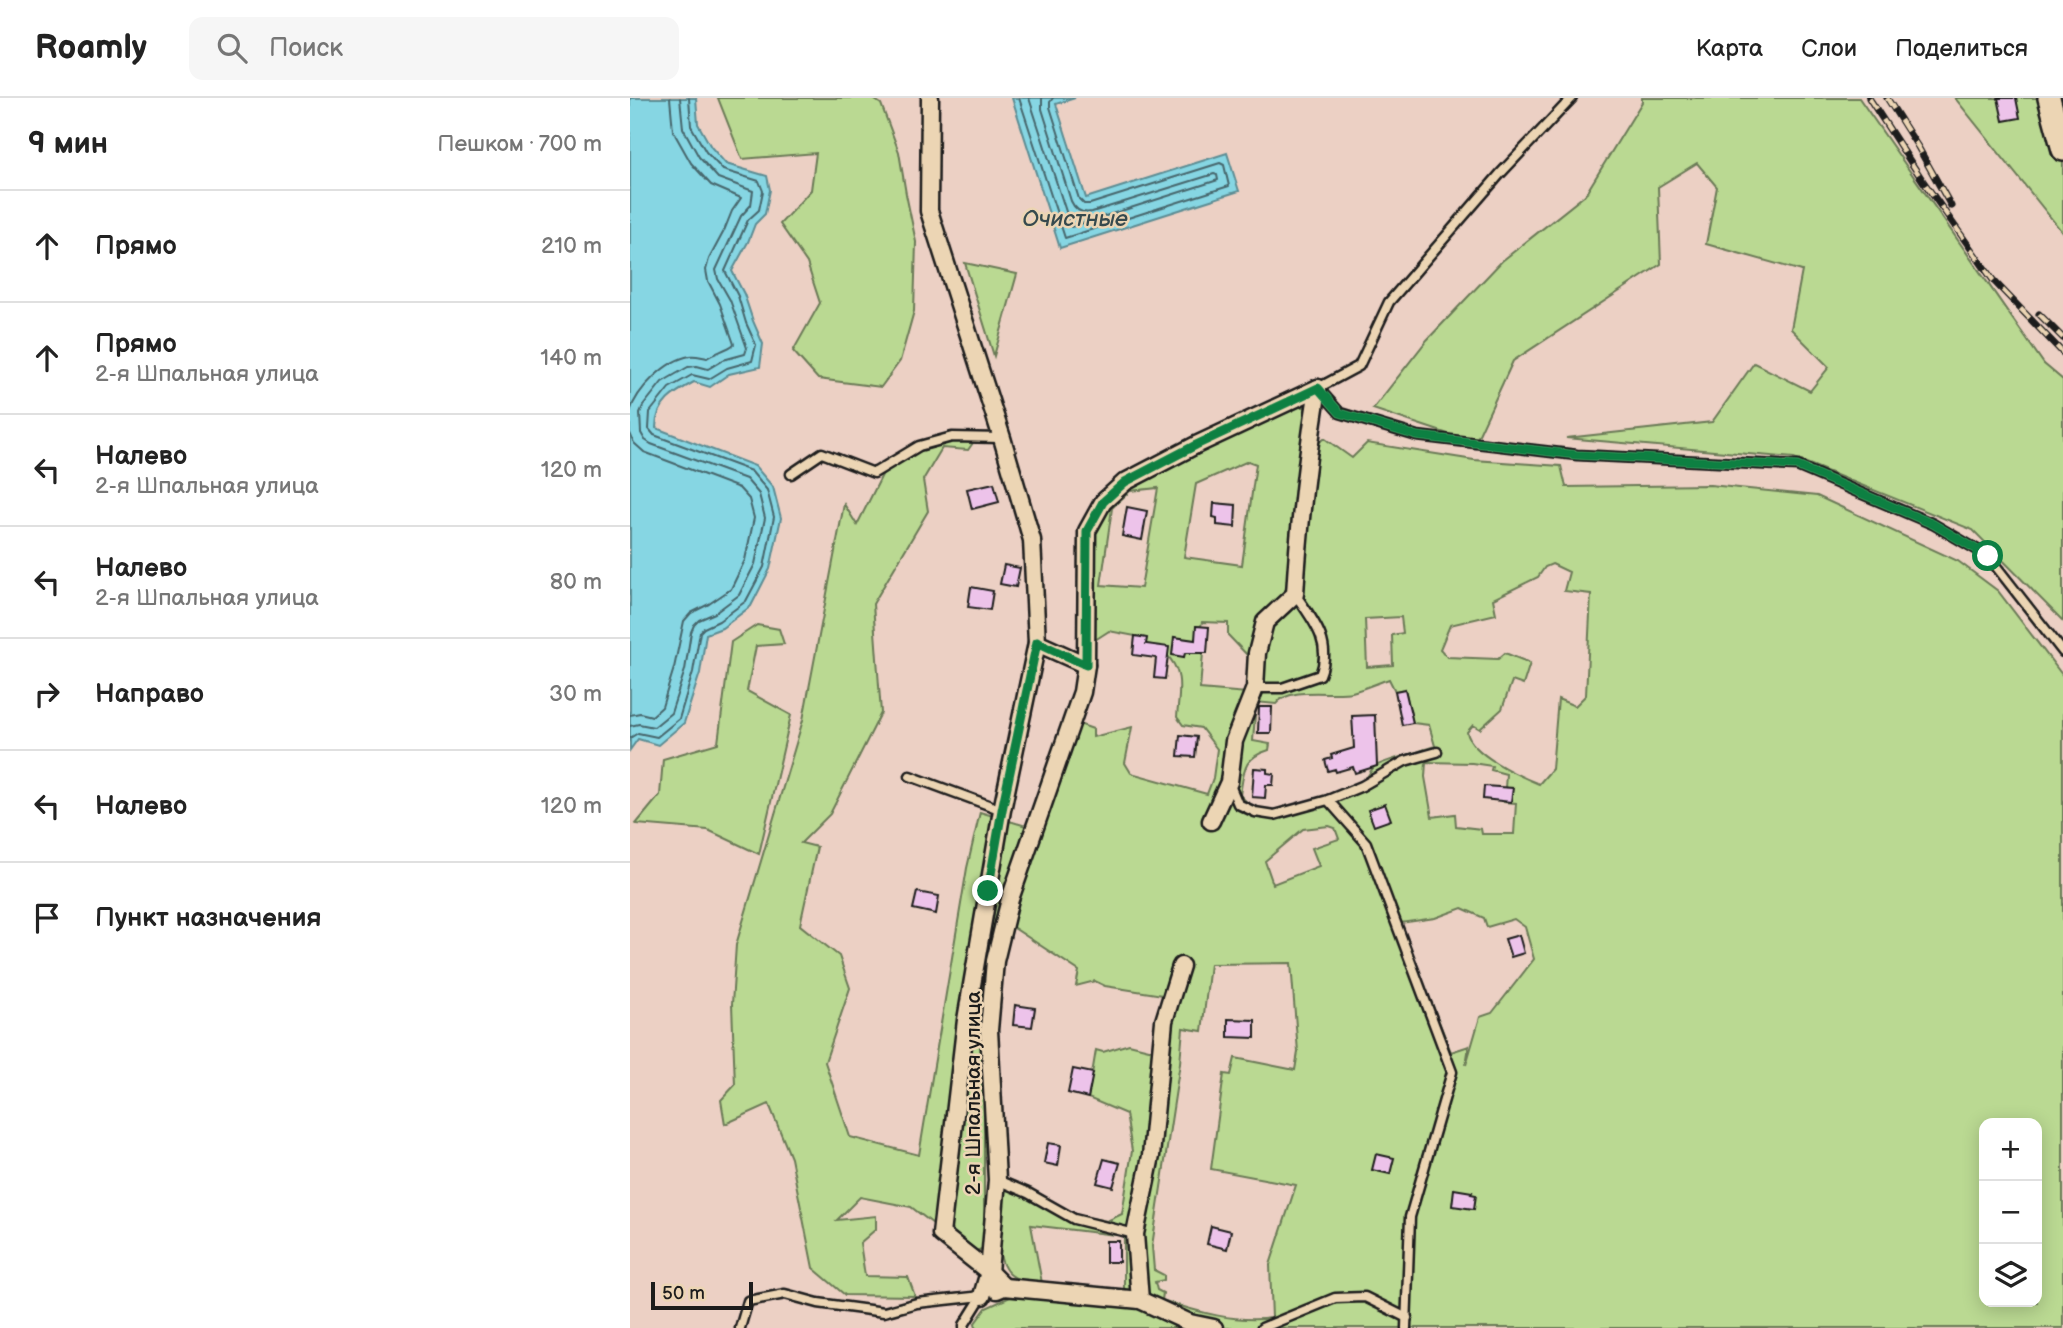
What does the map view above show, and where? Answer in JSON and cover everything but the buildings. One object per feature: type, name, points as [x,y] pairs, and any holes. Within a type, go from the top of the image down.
[{"type":"street","points":[[930,98],[929,211],[1002,438],[1031,540],[1037,642],[1002,810],[966,1020],[941,1234],[1004,1287]]},
{"type":"street","points":[[2049,98],[2063,150]]},
{"type":"street","points":[[1211,821],[1229,782],[1234,741],[1255,688],[1257,653],[1265,622],[1295,594],[1304,476],[1318,388]]},
{"type":"street","name":"2-я Шпальная улица","points":[[982,1296],[989,1272],[997,1180],[989,1030],[995,961],[1010,899],[1082,692],[1086,665],[1087,531],[1103,502],[1125,482],[1196,445],[1318,388]]},
{"type":"street","points":[[1037,642],[1086,665]]},
{"type":"street","points":[[1140,1300],[1135,1234],[1152,1156],[1164,1021],[1181,967]]},
{"type":"street","points":[[982,1296],[1004,1287],[1140,1300],[1191,1325],[1214,1328]]},
{"type":"lane","points":[[1572,98],[1500,174],[1389,302],[1359,366],[1318,388],[1340,413],[1417,436],[1577,455],[1797,466],[1933,524],[1988,556],[2063,652]]},
{"type":"lane","points":[[791,474],[822,453],[874,473],[919,446],[952,437],[1002,438]]},
{"type":"lane","points":[[1255,688],[1282,688],[1320,675],[1325,662],[1320,630],[1295,594]]},
{"type":"lane","points":[[1229,782],[1238,804],[1255,812],[1274,815],[1328,800],[1362,786],[1405,761],[1437,752]]},
{"type":"lane","points":[[910,776],[1002,810]]},
{"type":"lane","points":[[1328,800],[1366,843],[1452,1072],[1410,1217],[1406,1328]]},
{"type":"lane","points":[[997,1180],[1074,1219],[1135,1234]]},
{"type":"lane","points":[[740,1328],[748,1301],[785,1294],[818,1303],[884,1312],[917,1303],[982,1296]]},
{"type":"lane","points":[[954,1328],[964,1326],[982,1296]]},
{"type":"lane","points":[[1262,1328],[1335,1298],[1365,1297],[1407,1318]]},
{"type":"green space","points":[[718,98],[872,98],[881,104],[899,152],[916,242],[914,311],[900,361],[881,387],[818,379],[793,351],[820,303],[807,263],[780,224],[811,190],[816,153],[742,159]]},
{"type":"green space","points":[[1642,98],[1859,98],[2044,364],[2063,380],[2063,621],[1973,530],[1794,458],[1566,438],[1712,422],[1754,363],[1810,391],[1829,367],[1791,329],[1802,271],[1706,244],[1717,187],[1697,163],[1658,187],[1661,264],[1513,361],[1475,443],[1373,409],[1427,340],[1502,261],[1585,195]]},
{"type":"green space","points":[[1955,98],[2063,98],[2063,233]]},
{"type":"green space","points":[[965,263],[1017,274],[994,356]]},
{"type":"green space","points":[[1289,406],[1306,407],[1301,459],[1324,438],[1352,458],[1367,443],[1474,460],[1561,466],[1566,487],[1710,485],[1817,496],[1958,561],[1998,591],[2063,676],[2063,1328],[976,1328],[975,1323],[986,1308],[1041,1283],[1014,1277],[1006,1270],[1001,1259],[999,1217],[1004,1179],[1075,1215],[1107,1221],[1122,1214],[1132,1151],[1126,1114],[1088,1098],[1096,1050],[1103,1052],[1129,1044],[1153,1050],[1163,995],[1105,986],[1095,981],[1076,986],[1079,971],[1011,926],[1016,900],[1079,724],[1093,729],[1093,737],[1132,727],[1125,763],[1131,773],[1207,794],[1213,778],[1217,749],[1201,728],[1183,725],[1177,717],[1179,683],[1171,660],[1158,648],[1146,644],[1146,638],[1109,631],[1095,640],[1095,532],[1106,505],[1127,487]],"holes":[[[1248,461],[1256,464],[1242,565],[1184,557],[1196,484]],[[1158,488],[1141,588],[1101,585],[1112,508],[1130,491]],[[1552,564],[1569,572],[1564,591],[1591,594],[1586,695],[1575,706],[1558,699],[1552,769],[1539,784],[1508,770],[1486,756],[1470,740],[1467,732],[1473,725],[1480,729],[1502,709],[1512,681],[1523,685],[1530,663],[1505,653],[1498,659],[1447,657],[1440,649],[1450,625],[1496,614],[1493,599],[1538,577],[1545,567]],[[1401,617],[1403,633],[1392,635],[1393,665],[1367,667],[1365,619]],[[1202,622],[1228,623],[1228,635],[1248,656],[1247,693],[1200,689],[1203,653],[1200,653],[1196,626],[1201,626]],[[1389,679],[1395,691],[1405,689],[1413,723],[1429,725],[1435,746],[1378,765],[1361,784],[1352,789],[1309,803],[1278,809],[1257,809],[1240,795],[1249,761],[1269,750],[1270,744],[1253,741],[1256,702],[1276,704],[1282,698],[1300,693],[1352,692]],[[1426,762],[1472,763],[1492,766],[1491,770],[1506,774],[1504,802],[1516,803],[1514,834],[1482,834],[1481,829],[1456,826],[1455,814],[1432,817],[1425,777]],[[1329,826],[1335,828],[1339,839],[1312,848],[1319,866],[1273,884],[1265,861],[1303,829]],[[1462,908],[1484,918],[1487,927],[1514,919],[1525,927],[1534,959],[1492,1013],[1480,1017],[1466,1065],[1469,1046],[1451,1052],[1400,923],[1435,918]],[[1291,963],[1298,1052],[1295,1070],[1235,1058],[1231,1075],[1224,1074],[1211,1169],[1296,1185],[1270,1265],[1272,1318],[1231,1318],[1162,1300],[1163,1293],[1157,1290],[1155,1282],[1164,1280],[1164,1275],[1154,1270],[1152,1246],[1183,1028],[1202,1031],[1210,964]],[[1031,1225],[1124,1236],[1124,1290],[1042,1283]]]},
{"type":"green space","points":[[953,439],[975,440],[968,450],[942,448],[923,480],[928,511],[873,604],[881,713],[830,814],[801,843],[817,847],[800,925],[839,956],[850,988],[825,1062],[850,1137],[919,1155],[967,868],[980,812],[1026,826],[990,958],[984,1040],[984,1248],[971,1253],[911,1207],[860,1197],[837,1220],[876,1216],[876,1229],[860,1243],[865,1276],[908,1277],[915,1296],[845,1295],[813,1268],[791,1158],[769,1104],[725,1124],[721,1100],[735,1085],[732,1004],[736,945],[803,720],[844,504],[857,525],[885,469],[920,448]]},
{"type":"green space","points":[[757,625],[779,629],[784,644],[756,646],[747,691],[791,715],[759,854],[708,830],[636,824],[660,795],[663,759],[718,743],[731,642]]},
{"type":"water","points":[[630,98],[696,98],[698,124],[711,147],[726,164],[767,176],[770,190],[765,214],[755,224],[732,271],[763,344],[760,367],[729,374],[710,387],[694,382],[687,386],[663,405],[656,428],[755,466],[773,487],[781,518],[770,569],[751,606],[722,628],[706,634],[700,673],[684,723],[658,745],[638,739],[630,750]]},
{"type":"water","name":"Очистные","points":[[1012,98],[1075,98],[1056,104],[1086,198],[1227,153],[1239,191],[1060,248]]},
{"type":"railway","points":[[1869,98],[1923,181],[1993,280],[2063,353]]},
{"type":"railway","points":[[1887,98],[1951,206]]},
{"type":"railway","points":[[2039,314],[2063,338]]},
{"type":"route","points":[[988,891],[1037,642],[1086,665],[1087,531],[1103,502],[1125,482],[1196,445],[1318,388],[1340,413],[1417,436],[1577,455],[1797,466],[1933,524],[1988,556]]}]
